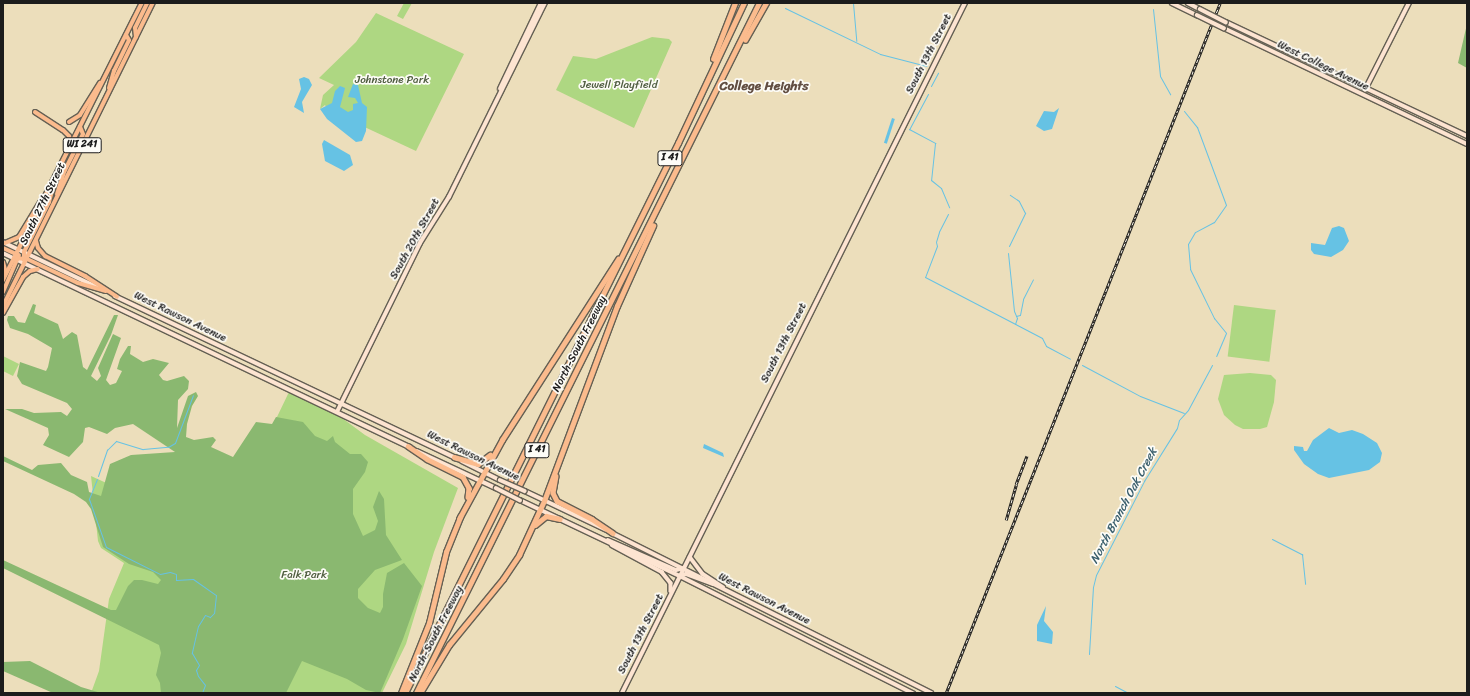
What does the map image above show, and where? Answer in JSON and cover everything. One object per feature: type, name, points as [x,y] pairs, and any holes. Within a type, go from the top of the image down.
[{"type":"highway","points":[[705,82],[735,3]]},
{"type":"highway","name":"North-South Freeway","points":[[405,693],[634,232],[744,3]]},
{"type":"highway","name":"North-South Freeway","points":[[416,693],[659,207],[759,3]]},
{"type":"highway","points":[[730,64],[766,3]]},
{"type":"highway","points":[[420,693],[454,639],[509,571],[530,531],[563,451],[617,306],[659,207]]},
{"type":"highway","points":[[459,519],[502,440],[634,232]]},
{"type":"highway","points":[[454,457],[481,463],[502,440]]},
{"type":"highway","points":[[401,693],[429,622],[446,552],[469,494],[466,480],[408,446]]},
{"type":"highway","points":[[563,451],[553,487],[556,499],[613,533]]},
{"type":"highway","points":[[530,531],[544,517],[560,519]]},
{"type":"main road","name":"South 27th Street","points":[[3,306],[24,263],[18,249],[142,3]]},
{"type":"main road","points":[[136,37],[135,28],[148,3]]},
{"type":"main road","name":"South 27th Street","points":[[3,280],[6,274],[37,238],[153,3]]},
{"type":"main road","name":"South 20th Street","points":[[498,96],[508,68],[541,3]]},
{"type":"main road","name":"South 20th Street","points":[[337,412],[340,403],[420,243],[439,216],[546,3]]},
{"type":"main road","name":"South 13th Street","points":[[622,693],[965,3]]},
{"type":"main road","name":"West College Avenue","points":[[1172,3],[1467,144]]},
{"type":"main road","name":"West College Avenue","points":[[1188,3],[1467,136]]},
{"type":"main road","points":[[1363,95],[1409,3]]},
{"type":"main road","points":[[109,90],[114,71],[129,40],[126,35]]},
{"type":"main road","points":[[69,122],[80,115],[105,76]]},
{"type":"main road","points":[[35,112],[63,130],[69,136],[71,146]]},
{"type":"main road","points":[[56,198],[65,170],[83,134],[80,127]]},
{"type":"main road","points":[[3,292],[49,202],[57,174]]},
{"type":"main road","points":[[4,243],[19,236],[33,210],[45,197]]},
{"type":"main road","points":[[37,238],[38,248],[45,256],[85,276],[117,297]]},
{"type":"main road","points":[[4,243],[18,249]]},
{"type":"main road","points":[[3,248],[78,282],[106,291]]},
{"type":"main road","points":[[3,253],[21,256]]},
{"type":"main road","points":[[3,262],[6,274]]},
{"type":"main road","name":"West Rawson Avenue","points":[[24,263],[680,576],[756,616],[913,693]]},
{"type":"main road","points":[[3,313],[23,277],[30,271],[38,270]]},
{"type":"main road","name":"West Rawson Avenue","points":[[106,291],[149,313],[613,533],[931,693]]},
{"type":"main road","points":[[146,321],[149,313]]},
{"type":"main road","points":[[601,538],[625,546],[676,570],[684,568]]},
{"type":"main road","points":[[601,538],[624,553],[662,572],[671,583],[670,597]]},
{"type":"main road","points":[[690,557],[703,574],[729,591],[726,600]]},
{"type":"main road","points":[[680,576],[686,574],[702,582],[715,584]]},
{"type":"main road","points":[[756,616],[760,608]]},
{"type":"green space","points":[[404,3],[412,3],[403,19],[397,16]]},
{"type":"green space","name":"Johnstone Park","points":[[376,13],[464,54],[416,151],[328,110],[325,105],[320,109],[323,95],[334,85],[319,78],[356,42]]},
{"type":"green space","points":[[1467,24],[1467,68],[1458,63]]},
{"type":"green space","name":"Jewell Playfield","points":[[652,37],[669,39],[672,42],[634,128],[556,90],[573,56],[596,59]]},
{"type":"green space","name":"Falk Park","points":[[33,304],[36,305],[34,313],[58,324],[63,339],[72,332],[77,335],[83,367],[87,370],[114,315],[118,315],[111,335],[91,376],[97,381],[101,376],[98,368],[113,334],[121,338],[106,380],[110,385],[116,383],[122,371],[117,369],[120,359],[128,346],[131,346],[130,354],[143,362],[153,359],[169,363],[159,375],[163,380],[167,381],[184,376],[189,381],[188,389],[178,400],[177,428],[188,396],[196,392],[198,396],[192,406],[187,424],[186,437],[194,440],[213,437],[216,440],[211,447],[233,457],[256,422],[272,424],[276,417],[303,422],[315,436],[327,441],[333,436],[335,442],[350,454],[361,454],[368,462],[365,472],[353,489],[353,514],[363,536],[375,530],[378,521],[373,507],[379,491],[384,499],[386,535],[402,560],[375,570],[358,589],[358,598],[368,608],[380,613],[383,607],[383,594],[387,573],[404,563],[422,586],[403,639],[380,693],[366,690],[347,679],[302,661],[286,693],[161,693],[160,683],[156,675],[161,653],[159,645],[3,568],[3,560],[111,610],[116,610],[128,586],[134,580],[142,580],[158,584],[161,580],[153,572],[129,564],[103,547],[91,509],[86,502],[74,494],[3,461],[3,456],[32,470],[38,465],[61,463],[71,475],[87,482],[89,492],[101,496],[110,464],[131,455],[175,452],[133,424],[115,428],[107,434],[89,427],[85,428],[83,442],[69,457],[43,445],[49,435],[48,428],[5,409],[22,409],[34,413],[61,412],[67,416],[72,409],[67,403],[22,384],[17,376],[20,362],[46,371],[48,367],[52,348],[28,334],[10,328],[7,320],[8,316],[14,316],[18,322],[25,323]]},
{"type":"green space","points":[[1234,305],[1276,310],[1269,362],[1228,357]]},
{"type":"green space","points":[[3,356],[19,364],[13,376],[3,371]]},
{"type":"green space","points":[[1250,373],[1271,375],[1276,380],[1274,402],[1267,427],[1260,429],[1243,429],[1235,425],[1224,415],[1218,399],[1224,375]]},
{"type":"green space","name":"Falk Park","points":[[289,392],[342,418],[365,435],[458,488],[434,552],[406,644],[382,693],[91,693],[99,671],[109,599],[124,563],[101,548],[98,541],[91,476],[168,511],[251,471]]},
{"type":"green space","points":[[30,661],[81,687],[101,693],[53,693],[3,671],[3,662]]},
{"type":"water","points":[[304,77],[309,79],[312,85],[302,102],[304,113],[294,107],[301,89],[299,79]]},
{"type":"water","points":[[353,84],[358,85],[362,103],[367,107],[366,131],[362,141],[356,142],[327,119],[320,109],[332,103],[335,91],[340,86],[345,88],[340,107],[348,112],[353,110],[353,104],[358,103],[355,98],[348,97]]},
{"type":"water","points":[[1059,108],[1052,129],[1044,131],[1036,126],[1044,111],[1054,112]]},
{"type":"water","points":[[892,118],[895,119],[887,144],[884,143]]},
{"type":"water","points":[[324,140],[350,155],[353,165],[344,171],[325,161],[322,144]]},
{"type":"water","points":[[1339,226],[1344,228],[1349,241],[1343,250],[1331,257],[1314,254],[1311,250],[1311,243],[1325,245],[1332,228]]},
{"type":"water","points":[[1329,428],[1339,433],[1352,430],[1363,434],[1377,443],[1382,453],[1380,462],[1369,470],[1329,478],[1318,474],[1304,464],[1294,450],[1294,446],[1303,447],[1304,451],[1307,451],[1313,440]]},
{"type":"water","points":[[704,444],[723,453],[724,457],[703,448]]},
{"type":"water","points":[[1046,606],[1044,621],[1053,632],[1052,644],[1037,641],[1037,625]]},
{"type":"waterway","points":[[853,3],[856,41]]},
{"type":"waterway","points":[[785,8],[880,54],[926,66]]},
{"type":"waterway","name":"North Branch Oak Creek","points":[[1153,9],[1160,76],[1170,94]]},
{"type":"waterway","points":[[931,86],[938,73]]},
{"type":"waterway","points":[[928,94],[909,129],[935,143],[931,180],[941,188],[949,207]]},
{"type":"waterway","name":"North Branch Oak Creek","points":[[1184,111],[1197,127],[1226,205],[1214,222],[1195,232],[1188,244],[1190,269],[1214,318],[1226,333],[1216,356]]},
{"type":"waterway","points":[[1009,246],[1025,213],[1019,201],[1010,195]]},
{"type":"waterway","points":[[948,214],[939,232],[936,242],[937,246],[925,277],[1042,338],[1046,346],[1070,359]]},
{"type":"waterway","points":[[1008,253],[1014,311],[1017,318],[1015,324]]},
{"type":"waterway","points":[[1016,316],[1020,315],[1023,299],[1033,279]]},
{"type":"waterway","points":[[1082,365],[1140,396],[1184,413]]},
{"type":"waterway","name":"North Branch Oak Creek","points":[[1089,654],[1093,587],[1096,575],[1144,481],[1177,428],[1179,420],[1188,410],[1212,365]]},
{"type":"waterway","name":"North Branch Oak Creek","points":[[98,476],[107,450],[116,441],[143,449],[168,447],[175,443],[193,395]]},
{"type":"waterway","name":"North Branch Oak Creek","points":[[97,479],[89,499],[106,547],[160,574],[170,572],[176,574],[176,580],[193,579],[216,595],[214,613],[210,617],[205,615],[198,626],[192,653],[199,665],[196,670],[198,676],[205,685],[202,693]]},
{"type":"waterway","points":[[1272,539],[1302,554],[1305,584]]},
{"type":"waterway","name":"North Branch Oak Creek","points":[[1115,686],[1128,693]]},
{"type":"railway","points":[[946,693],[1220,3]]},
{"type":"railway","points":[[1006,520],[1016,484],[1027,456]]},
{"type":"district","name":"College Heights","points":[[764,86]]}]
